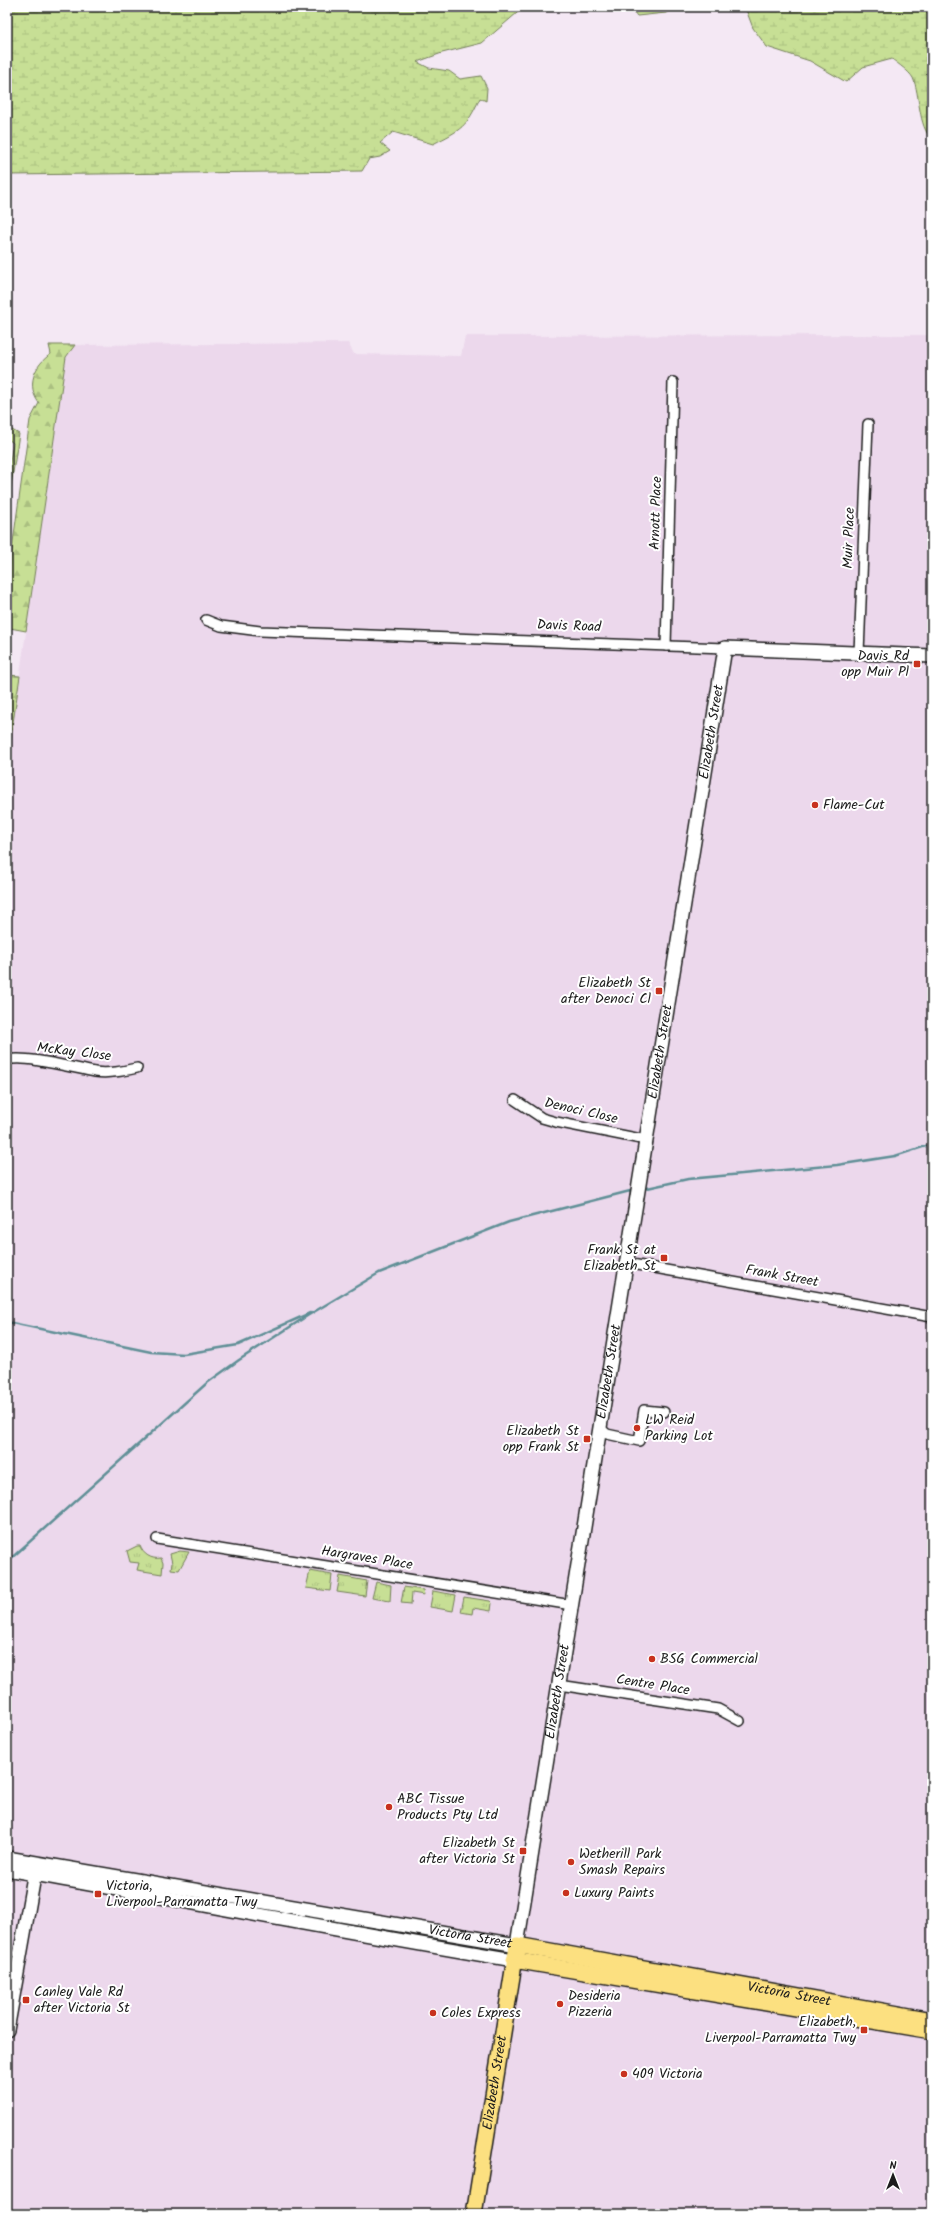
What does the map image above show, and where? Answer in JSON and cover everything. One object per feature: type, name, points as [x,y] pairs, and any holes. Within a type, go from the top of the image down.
[{"type":"main road","name":"Elizabeth Street","points":[[474,2214],[517,1945]]},
{"type":"main road","name":"Victoria Street","points":[[517,1945],[932,2020]]},
{"type":"main road","name":"Victoria Street","points":[[514,1960],[932,2031]]},
{"type":"street","name":"Arnott Place","points":[[666,646],[674,382]]},
{"type":"street","name":"Muir Place","points":[[859,653],[868,424]]},
{"type":"street","name":"Davis Road","points":[[206,620],[221,626],[260,631],[932,656]]},
{"type":"street","name":"Elizabeth Street","points":[[517,1945],[725,648]]},
{"type":"street","name":"McKay Close","points":[[7,1060],[46,1062],[96,1072],[114,1072],[138,1068]]},
{"type":"street","name":"Denoci Close","points":[[515,1100],[542,1118],[646,1140]]},
{"type":"street","name":"Frank Street","points":[[626,1263],[932,1316]]},
{"type":"street","points":[[600,1428],[607,1434],[639,1441],[644,1410],[664,1412]]},
{"type":"street","name":"Hargraves Place","points":[[158,1539],[572,1605]]},
{"type":"street","name":"Centre Place","points":[[559,1685],[718,1709],[740,1721]]},
{"type":"street","name":"Victoria Street","points":[[7,1858],[35,1869],[328,1929],[514,1960]]},
{"type":"street","name":"Victoria Street","points":[[7,1869],[35,1869],[517,1945]]},
{"type":"street","points":[[7,2030],[35,1869]]},
{"type":"shaded area","points":[[932,335],[932,2214],[7,2214],[7,763],[66,356],[75,345],[348,343],[354,354],[461,356],[465,336]]},
{"type":"green space","points":[[7,7],[524,7],[482,43],[442,53],[417,62],[429,68],[449,71],[460,79],[481,76],[487,88],[486,101],[480,98],[467,122],[451,135],[433,144],[393,132],[380,143],[390,151],[380,157],[369,159],[362,171],[7,175]]},
{"type":"green space","points":[[630,7],[674,7],[666,13],[637,16]]},
{"type":"green space","points":[[745,7],[932,7],[932,139],[927,134],[924,127],[913,78],[906,70],[892,59],[863,67],[846,82],[810,61],[767,47],[753,28]]},
{"type":"green space","points":[[49,345],[75,345],[66,357],[26,631],[10,628],[7,624],[7,585],[30,420],[39,403],[33,390],[34,376],[40,364],[51,354]]},
{"type":"green space","points":[[7,427],[19,434],[7,511],[7,479],[13,443],[7,438]]},
{"type":"green space","points":[[7,675],[20,676],[7,763]]},
{"type":"green space","points":[[140,1546],[145,1554],[151,1557],[161,1558],[163,1563],[162,1574],[137,1570],[139,1563],[130,1562],[127,1551]]},
{"type":"green space","points":[[180,1551],[189,1552],[179,1570],[171,1569],[172,1563],[170,1554]]},
{"type":"green space","points":[[310,1571],[332,1575],[330,1591],[306,1588]]},
{"type":"green space","points":[[340,1576],[367,1581],[365,1596],[337,1592]]},
{"type":"green space","points":[[376,1582],[391,1585],[390,1601],[372,1598]]},
{"type":"green space","points":[[404,1587],[423,1590],[424,1595],[412,1593],[411,1604],[401,1603]]},
{"type":"green space","points":[[433,1591],[456,1595],[453,1611],[430,1607]]},
{"type":"green space","points":[[464,1597],[490,1601],[492,1603],[491,1611],[473,1608],[472,1614],[461,1612]]},
{"type":"waterway","points":[[643,1189],[688,1179],[837,1165],[895,1156],[932,1144]]},
{"type":"waterway","points":[[7,1562],[207,1383],[239,1360],[307,1316],[379,1273],[509,1222],[634,1190]]},
{"type":"waterway","points":[[7,1322],[151,1352],[184,1354],[238,1345],[310,1313]]},
{"type":"place","name":"Davis Rd opp Muir Pl","points":[[917,664]]},
{"type":"place","name":"Flame-Cut","points":[[815,805]]},
{"type":"place","name":"Elizabeth St after Denoci Cl","points":[[659,991]]},
{"type":"place","name":"Frank St at Elizabeth St","points":[[664,1258]]},
{"type":"place","name":"LW Reid Parking Lot","points":[[637,1428]]},
{"type":"place","name":"Elizabeth St opp Frank St","points":[[587,1439]]},
{"type":"place","name":"BSG Commercial","points":[[652,1659]]},
{"type":"place","name":"ABC Tissue Products Pty Ltd","points":[[389,1807]]},
{"type":"place","name":"Elizabeth St after Victoria St","points":[[523,1851]]},
{"type":"place","name":"Wetherill Park Smash Repairs","points":[[571,1862]]},
{"type":"place","name":"Luxury Paints","points":[[566,1893]]},
{"type":"place","name":"Victoria, Liverpool-Parramatta Twy","points":[[98,1894]]},
{"type":"place","name":"Canley Vale Rd after Victoria St","points":[[26,2000]]},
{"type":"place","name":"Desideria Pizzeria","points":[[560,2004]]},
{"type":"place","name":"Coles Express","points":[[433,2013]]},
{"type":"place","name":"Elizabeth, Liverpool-Parramatta Twy","points":[[864,2030]]},
{"type":"place","name":"409 Victoria","points":[[624,2074]]}]
